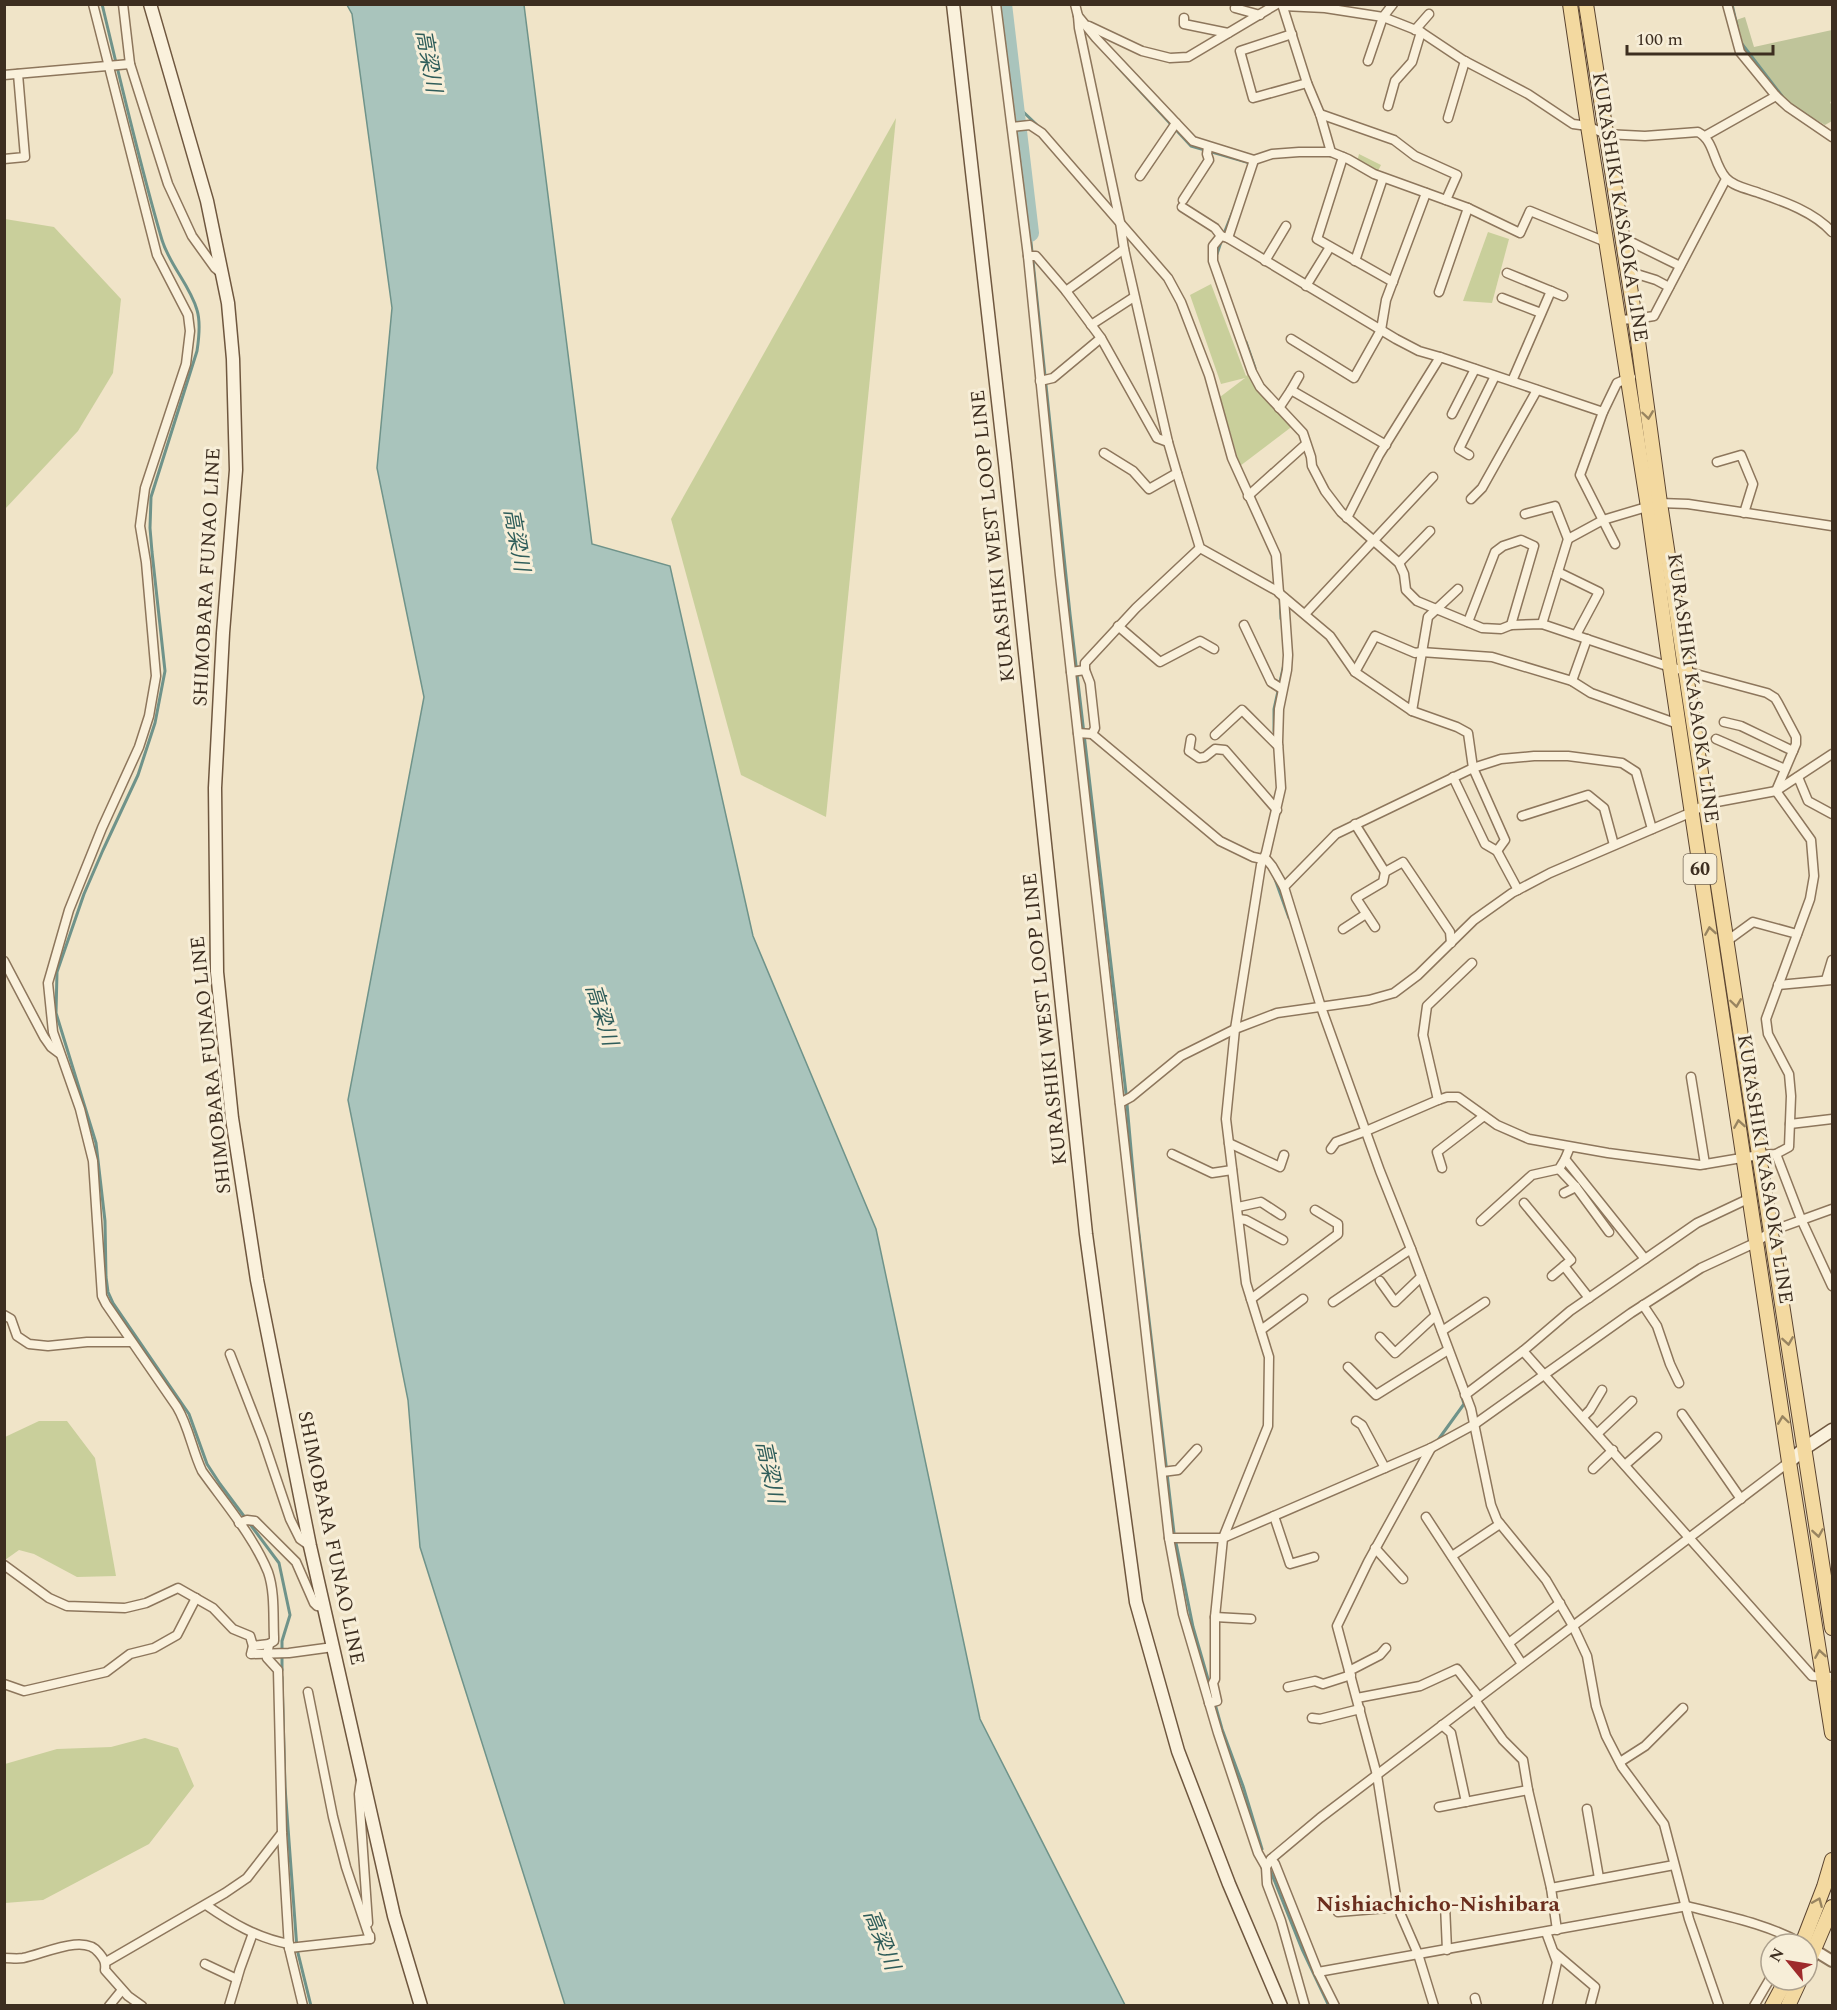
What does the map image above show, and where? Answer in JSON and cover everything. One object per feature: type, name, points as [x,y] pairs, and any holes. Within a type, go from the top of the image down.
[{"type":"main road","name":"SHIMOBARA FUNAO LINE","points":[[150,4],[207,201],[228,303],[233,359],[236,470],[214,788],[217,972],[232,1118],[257,1281],[310,1546],[394,1916],[421,2006]]},
{"type":"main road","name":"KURASHIKI WEST LOOP LINE","points":[[953,4],[1005,464],[1086,1234],[1136,1602],[1178,1751],[1229,1884],[1281,2006]]},
{"type":"main road","name":"KURASHIKI KASAOKA LINE","points":[[1586,4],[1643,376],[1670,667],[1678,724],[1789,1462],[1828,1677],[1833,1733]]},
{"type":"main road","name":"KURASHIKI KASAOKA LINE","points":[[1568,5],[1627,378],[1687,672],[1833,1628]]},
{"type":"main road","points":[[1789,1462],[1805,1448],[1833,1430]]},
{"type":"main road","points":[[1809,1932],[1833,1860]]},
{"type":"main road","points":[[1815,1932],[1833,1907]]},
{"type":"main road","points":[[1772,2006],[1780,1992]]},
{"type":"main road","points":[[1788,2006],[1794,1992]]},
{"type":"street","points":[[93,4],[157,255],[188,315],[190,331],[186,364],[145,488],[140,526],[146,562],[156,676],[151,706],[139,747],[102,828],[73,900],[53,959],[48,983],[49,1004],[53,1032],[80,1109],[93,1161],[102,1296],[181,1413],[202,1471],[243,1521],[267,1571],[271,1583],[274,1637],[268,1651]]},
{"type":"street","points":[[123,4],[126,64],[168,184],[192,236],[222,274]]},
{"type":"street","points":[[996,4],[1016,127],[1031,256],[1165,1471],[1183,1614],[1258,1853],[1266,1867],[1267,1884],[1281,1921],[1305,2006]]},
{"type":"street","points":[[1236,4],[1235,8],[1260,15]]},
{"type":"street","points":[[1368,61],[1383,17],[1393,4]]},
{"type":"street","points":[[1727,4],[1740,52],[1776,96],[1788,107],[1830,132]]},
{"type":"street","points":[[1281,5],[1320,114],[1331,152]]},
{"type":"street","points":[[1076,12],[1107,36],[1142,51],[1170,58],[1188,57],[1281,5],[1316,6],[1383,17],[1418,31],[1465,60],[1528,94],[1573,123],[1588,126],[1605,134],[1645,136],[1698,132],[1706,136],[1726,178],[1737,185],[1800,209],[1833,232]]},
{"type":"street","points":[[1076,12],[1174,126],[1208,150],[1254,160],[1272,154],[1331,152],[1383,178],[1468,208],[1520,233],[1530,211],[1606,242]]},
{"type":"street","points":[[1076,12],[1134,297],[1168,442],[1200,548],[1281,595],[1305,614],[1330,636],[1355,672],[1412,711],[1468,733],[1473,768],[1505,840],[1497,851]]},
{"type":"street","points":[[1388,106],[1395,81],[1412,62],[1418,31],[1430,15]]},
{"type":"street","points":[[1184,18],[1184,24],[1228,33]]},
{"type":"street","points":[[1292,34],[1240,51],[1253,98],[1307,83]]},
{"type":"street","points":[[1448,118],[1465,60]]},
{"type":"street","points":[[4,75],[126,64]]},
{"type":"street","points":[[4,159],[25,157],[18,74]]},
{"type":"street","points":[[1706,136],[1776,96]]},
{"type":"street","points":[[1320,114],[1394,140],[1415,156],[1457,175],[1446,200]]},
{"type":"street","points":[[1016,127],[1030,125],[1042,133],[1175,288],[1209,375],[1232,458],[1276,555],[1281,595],[1288,655],[1287,670],[1279,687],[1278,746],[1281,788],[1262,865],[1248,944],[1235,1029],[1226,1119],[1246,1283],[1269,1357],[1268,1426],[1223,1538],[1215,1617],[1215,1679],[1213,1683],[1218,1701],[1212,1703]]},
{"type":"street","points":[[1140,176],[1174,126]]},
{"type":"street","points":[[1208,150],[1209,160],[1183,204],[1224,237],[1419,351],[1603,412]]},
{"type":"street","points":[[1343,157],[1317,239],[1393,282]]},
{"type":"street","points":[[1254,160],[1224,237],[1213,246],[1213,261],[1252,372],[1260,387],[1303,433],[1312,466],[1325,491],[1341,512],[1399,563],[1404,574],[1406,590],[1417,601],[1435,609],[1482,628],[1501,629],[1511,625],[1542,624],[1670,667],[1767,693],[1775,698],[1796,736],[1793,751],[1776,791]]},
{"type":"street","points":[[1355,261],[1383,178]]},
{"type":"street","points":[[1618,320],[1654,316],[1726,178]]},
{"type":"street","points":[[1291,339],[1354,378],[1381,330],[1386,300],[1426,193]]},
{"type":"street","points":[[1439,292],[1468,208]]},
{"type":"street","points":[[1265,261],[1286,226]]},
{"type":"street","points":[[1622,237],[1680,266]]},
{"type":"street","points":[[1306,286],[1330,247]]},
{"type":"street","points":[[1066,291],[1124,249]]},
{"type":"street","points":[[1031,256],[1066,291],[1101,338],[1157,438],[1168,442]]},
{"type":"street","points":[[1627,271],[1656,280],[1669,287]]},
{"type":"street","points":[[1507,273],[1563,296]]},
{"type":"street","points":[[1512,381],[1551,291]]},
{"type":"street","points":[[1091,325],[1134,297]]},
{"type":"street","points":[[1502,298],[1541,313]]},
{"type":"street","points":[[1043,381],[1053,378],[1101,338]]},
{"type":"street","points":[[1347,518],[1386,445],[1440,357]]},
{"type":"street","points":[[1452,414],[1475,369]]},
{"type":"street","points":[[1279,408],[1299,376]]},
{"type":"street","points":[[1469,455],[1459,449],[1495,376]]},
{"type":"street","points":[[1615,544],[1580,475],[1603,412],[1617,383],[1627,378],[1643,376]]},
{"type":"street","points":[[1291,390],[1386,445]]},
{"type":"street","points":[[1471,499],[1482,488],[1537,390]]},
{"type":"street","points":[[1250,494],[1306,444]]},
{"type":"street","points":[[1104,453],[1132,471],[1149,489],[1177,473]]},
{"type":"street","points":[[1717,462],[1741,455],[1753,484],[1744,513]]},
{"type":"street","points":[[1305,614],[1433,477]]},
{"type":"street","points":[[1568,539],[1603,520],[1654,505],[1688,504],[1833,526]]},
{"type":"street","points":[[1525,514],[1555,506],[1568,539],[1542,624]]},
{"type":"street","points":[[1399,563],[1430,531]]},
{"type":"street","points":[[1468,622],[1496,552],[1503,546],[1521,540],[1534,546],[1511,625]]},
{"type":"street","points":[[1077,671],[1118,626],[1200,548]]},
{"type":"street","points":[[1557,572],[1599,592],[1576,635]]},
{"type":"street","points":[[1412,711],[1428,616],[1458,589]]},
{"type":"street","points":[[1244,625],[1271,682],[1279,687]]},
{"type":"street","points":[[1118,626],[1160,662],[1200,641],[1214,649]]},
{"type":"street","points":[[1355,672],[1375,636],[1415,653],[1492,657],[1572,681],[1591,693],[1678,724]]},
{"type":"street","points":[[1572,681],[1587,639]]},
{"type":"street","points":[[1077,671],[1090,683],[1095,728],[1084,733]]},
{"type":"street","points":[[1215,735],[1242,710],[1278,746]]},
{"type":"street","points":[[1724,722],[1741,726],[1793,751]]},
{"type":"street","points":[[1084,733],[1220,841],[1264,860],[1272,866],[1284,887],[1319,1007],[1409,1251],[1466,1395],[1491,1505],[1500,1524],[1546,1580],[1573,1626],[1587,1656],[1596,1706],[1606,1736],[1620,1762],[1664,1824],[1689,1919],[1719,2006]]},
{"type":"street","points":[[1191,739],[1189,751],[1199,758],[1205,757],[1215,749],[1225,750],[1275,808]]},
{"type":"street","points":[[1716,739],[1785,769]]},
{"type":"street","points":[[1124,1101],[1181,1056],[1235,1029],[1277,1013],[1369,1000],[1394,993],[1418,975],[1474,920],[1518,890],[1550,873],[1706,804],[1776,791],[1833,754]]},
{"type":"street","points":[[1284,887],[1336,834],[1453,777],[1501,759],[1568,756],[1622,763],[1636,772],[1652,829]]},
{"type":"street","points":[[1453,777],[1485,844],[1497,851],[1518,890]]},
{"type":"street","points":[[1798,777],[1808,801],[1833,814]]},
{"type":"street","points":[[1330,1149],[1336,1142],[1447,1097],[1458,1097],[1497,1125],[1529,1139],[1570,1147],[1705,1164],[1776,1154],[1789,1147],[1791,1096],[1789,1074],[1768,1034],[1766,1019],[1810,899],[1814,876],[1811,840],[1776,791]]},
{"type":"street","points":[[1522,816],[1588,795],[1604,808],[1614,845]]},
{"type":"street","points":[[1355,824],[1385,872],[1383,882],[1356,898],[1375,927]]},
{"type":"street","points":[[1385,872],[1403,862],[1450,932],[1451,943]]},
{"type":"street","points":[[1343,929],[1366,914]]},
{"type":"street","points":[[1727,941],[1753,922],[1797,934]]},
{"type":"street","points":[[1778,985],[1829,980],[1833,960]]},
{"type":"street","points":[[4,961],[44,1037],[59,1053]]},
{"type":"street","points":[[1438,1100],[1423,1035],[1427,1006],[1472,963]]},
{"type":"street","points":[[1691,1077],[1705,1164]]},
{"type":"street","points":[[1442,1168],[1437,1152],[1484,1116]]},
{"type":"street","points":[[1790,1125],[1833,1119]]},
{"type":"street","points":[[1229,1143],[1280,1167],[1284,1155]]},
{"type":"street","points":[[1481,1221],[1532,1175],[1559,1169],[1570,1147]]},
{"type":"street","points":[[1172,1154],[1212,1173],[1232,1170]]},
{"type":"street","points":[[1776,1154],[1801,1219],[1833,1286]]},
{"type":"street","points":[[1565,1159],[1645,1259]]},
{"type":"street","points":[[1559,1169],[1576,1187],[1609,1232]]},
{"type":"street","points":[[1564,1193],[1576,1187]]},
{"type":"street","points":[[1466,1395],[1588,1298],[1697,1223],[1750,1198]]},
{"type":"street","points":[[1238,1207],[1261,1202],[1281,1215]]},
{"type":"street","points":[[1524,1203],[1571,1260],[1552,1276]]},
{"type":"street","points":[[1173,1538],[1223,1538],[1431,1448],[1474,1424],[1643,1305],[1701,1268],[1757,1242],[1771,1231],[1833,1209]]},
{"type":"street","points":[[1251,1299],[1338,1234],[1338,1224],[1315,1210]]},
{"type":"street","points":[[1239,1219],[1246,1220],[1283,1240]]},
{"type":"street","points":[[1333,1302],[1409,1251]]},
{"type":"street","points":[[1564,1266],[1588,1298]]},
{"type":"street","points":[[1380,1281],[1395,1302],[1421,1277]]},
{"type":"street","points":[[1261,1330],[1303,1299]]},
{"type":"street","points":[[1442,1331],[1485,1302]]},
{"type":"street","points":[[1643,1305],[1657,1326],[1679,1383]]},
{"type":"street","points":[[4,1316],[11,1319],[17,1336],[29,1344],[48,1346],[87,1342],[131,1342]]},
{"type":"street","points":[[1380,1337],[1395,1353],[1436,1316]]},
{"type":"street","points":[[1348,1367],[1376,1395],[1447,1351]]},
{"type":"street","points":[[1523,1351],[1545,1373],[1812,1676],[1828,1677]]},
{"type":"street","points":[[230,1354],[263,1439],[290,1519],[300,1539],[310,1546]]},
{"type":"street","points":[[1583,1417],[1602,1390]]},
{"type":"street","points":[[1598,1433],[1632,1401]]},
{"type":"street","points":[[1682,1414],[1741,1499]]},
{"type":"street","points":[[1356,1421],[1362,1425],[1384,1468]]},
{"type":"street","points":[[1626,1465],[1657,1437]]},
{"type":"street","points":[[1431,1448],[1375,1548],[1337,1626],[1377,1775],[1399,1907],[1418,1954],[1434,2006]]},
{"type":"street","points":[[1165,1471],[1178,1470],[1197,1449]]},
{"type":"street","points":[[1593,1469],[1613,1450]]},
{"type":"street","points":[[1266,1867],[1271,1859],[1320,1818],[1789,1462]]},
{"type":"street","points":[[1274,1516],[1290,1564],[1314,1557]]},
{"type":"street","points":[[1426,1516],[1522,1664]]},
{"type":"street","points":[[243,1521],[255,1521],[296,1562],[314,1603],[316,1606],[325,1607]]},
{"type":"street","points":[[1452,1556],[1500,1524]]},
{"type":"street","points":[[1375,1548],[1403,1579]]},
{"type":"street","points":[[4,1565],[49,1598],[67,1606],[125,1608],[146,1604],[178,1588],[213,1608],[233,1629],[250,1636],[253,1646],[251,1654],[278,1654],[333,1647]]},
{"type":"street","points":[[4,1684],[24,1691],[106,1672],[130,1654],[154,1648],[177,1635],[196,1598]]},
{"type":"street","points":[[1509,1643],[1560,1603]]},
{"type":"street","points":[[1215,1617],[1251,1619]]},
{"type":"street","points":[[253,1646],[268,1651],[278,1670],[282,1833],[303,2006]]},
{"type":"street","points":[[1288,1688],[1315,1682],[1323,1684],[1350,1673],[1380,1655],[1386,1648]]},
{"type":"street","points":[[1357,1698],[1420,1686],[1456,1669],[1503,1740],[1523,1760],[1551,1888],[1557,1930]]},
{"type":"street","points":[[308,1692],[333,1817],[346,1867],[370,1939]]},
{"type":"street","points":[[1620,1762],[1645,1746],[1683,1708]]},
{"type":"street","points":[[1312,1718],[1320,1719],[1360,1709]]},
{"type":"street","points":[[1442,1725],[1451,1733],[1466,1802]]},
{"type":"street","points":[[362,1777],[359,1805],[370,1939]]},
{"type":"street","points":[[1439,1807],[1528,1790]]},
{"type":"street","points":[[1587,1809],[1599,1878]]},
{"type":"street","points":[[106,1962],[206,1905],[247,1878],[282,1833]]},
{"type":"street","points":[[1271,1859],[1318,1972],[1335,2006]]},
{"type":"street","points":[[1551,1888],[1674,1865]]},
{"type":"street","points":[[206,1905],[253,1933],[269,1940],[294,1946],[370,1939]]},
{"type":"street","points":[[1445,1905],[1448,1950]]},
{"type":"street","points":[[1318,1972],[1687,1906],[1776,1932]]},
{"type":"street","points":[[1338,1912],[1399,1907]]},
{"type":"street","points":[[1546,1932],[1557,1962],[1547,2006]]},
{"type":"street","points":[[229,2006],[253,1933]]},
{"type":"street","points":[[4,1964],[59,1948],[85,1944],[95,1948],[106,1962],[105,1970],[128,1996],[142,2006]]},
{"type":"street","points":[[1554,1952],[1595,1987],[1590,2006]]},
{"type":"street","points":[[1819,1953],[1833,1961]]},
{"type":"street","points":[[4,1958],[21,1959]]},
{"type":"street","points":[[205,1964],[237,1979]]},
{"type":"street","points":[[110,2006],[122,1990]]},
{"type":"street","points":[[1754,2006],[1762,1992]]},
{"type":"green space","points":[[1745,17],[1754,47],[1832,30],[1832,101],[1830,102],[1832,121],[1825,125],[1801,111],[1783,97],[1747,56],[1736,20]]},
{"type":"green space","points":[[896,118],[826,817],[741,775],[671,519]]},
{"type":"green space","points":[[1359,154],[1381,165],[1378,171],[1357,162]]},
{"type":"green space","points":[[5,219],[54,227],[121,299],[113,373],[78,431],[5,509]]},
{"type":"green space","points":[[1488,232],[1509,239],[1492,303],[1463,301]]},
{"type":"green space","points":[[1211,284],[1246,376],[1253,371],[1294,425],[1240,466],[1220,397],[1245,378],[1221,384],[1190,295]]},
{"type":"green space","points":[[39,1421],[67,1421],[95,1458],[116,1576],[77,1577],[34,1554],[19,1550],[5,1560],[5,1437]]},
{"type":"green space","points":[[145,1738],[178,1748],[194,1786],[149,1844],[43,1900],[5,1903],[5,1764],[57,1749],[111,1747]]},
{"type":"water","name":"高梁川","points":[[347,5],[524,5],[592,544],[670,566],[753,936],[876,1229],[980,1719],[1125,2005],[565,2005],[420,1547],[408,1400],[348,1100],[424,697],[377,468],[392,308],[352,14]]},
{"type":"waterway","points":[[102,4],[162,240],[194,301],[199,330],[197,351],[151,497],[150,528],[165,671],[155,723],[138,775],[84,894],[57,972],[56,1013],[96,1143],[105,1221],[108,1292],[113,1303],[189,1414],[207,1464],[279,1563],[290,1615],[282,1641],[282,1670]]},
{"type":"waterway","points":[[1003,4],[1030,233]]},
{"type":"waterway","points":[[1732,4],[1737,26]]},
{"type":"waterway","points":[[1742,44],[1782,96]]},
{"type":"waterway","points":[[1117,66],[1191,146],[1250,163]]},
{"type":"waterway","points":[[1016,105],[1036,124]]},
{"type":"waterway","points":[[1803,113],[1832,133]]},
{"type":"waterway","points":[[1225,231],[1233,211]]},
{"type":"waterway","points":[[1030,233],[1070,614],[1174,1533],[1193,1627],[1210,1686]]},
{"type":"waterway","points":[[1217,254],[1221,242]]},
{"type":"waterway","points":[[1246,342],[1255,368]]},
{"type":"waterway","points":[[1280,595],[1281,619]]},
{"type":"waterway","points":[[1274,731],[1274,709],[1284,664]]},
{"type":"waterway","points":[[1275,879],[1289,918]]},
{"type":"waterway","points":[[1438,1440],[1464,1404],[1460,1390]]},
{"type":"waterway","points":[[282,1677],[285,1787],[297,1949],[311,2006]]},
{"type":"waterway","points":[[1215,1704],[1262,1849]]},
{"type":"waterway","points":[[1271,1872],[1302,1949],[1329,2006]]},
{"type":"district","name":"Nishiachicho-Nishibara","points":[[1438,1904]]}]
